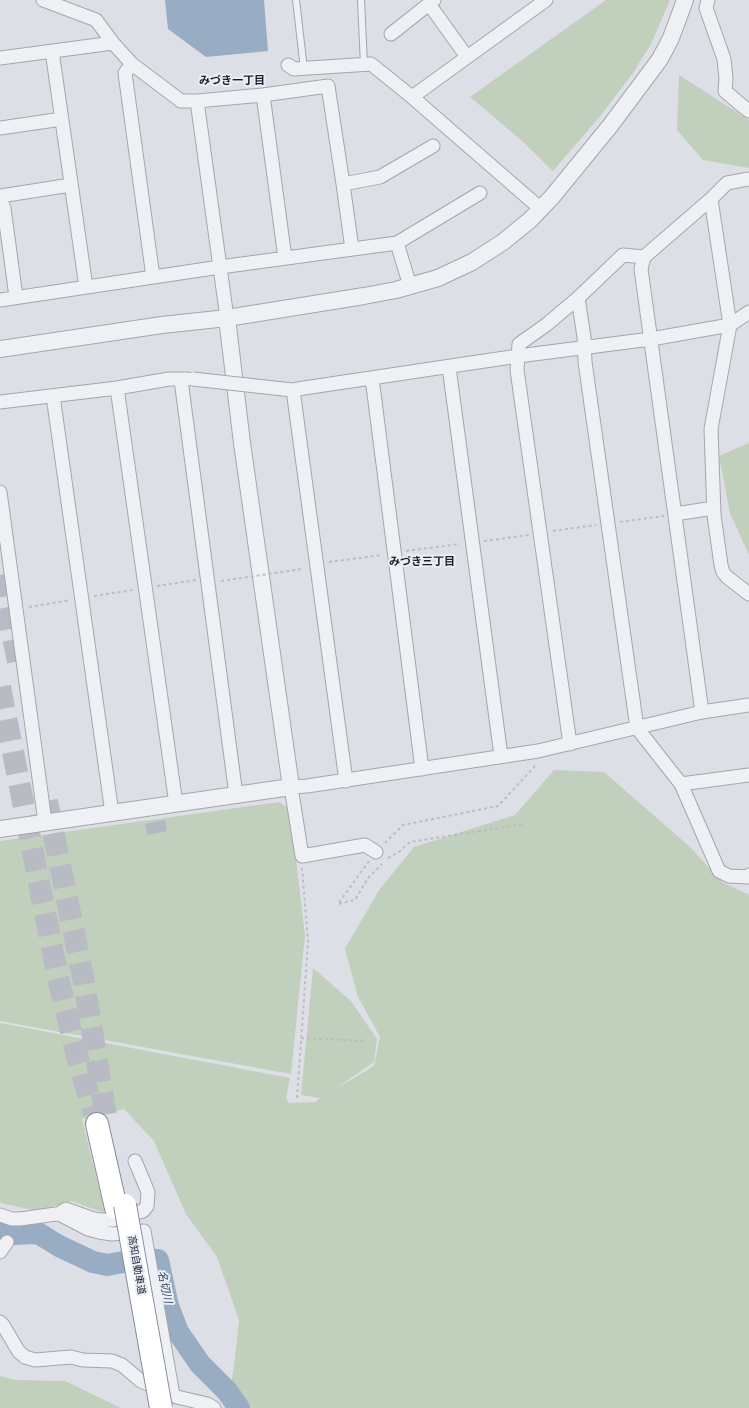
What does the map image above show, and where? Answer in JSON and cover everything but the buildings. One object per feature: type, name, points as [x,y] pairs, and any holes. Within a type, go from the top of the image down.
[{"type":"highway","name":"高知自動車道","points":[[102,1123],[120,1206],[167,1402]]},
{"type":"highway","name":"高知自動車道","points":[[120,1206],[152,1408]]},
{"type":"street","points":[[43,0],[96,20],[113,43],[132,64],[181,101],[263,95],[328,86],[352,249]]},
{"type":"street","points":[[412,97],[546,0]]},
{"type":"street","points":[[0,349],[162,325],[227,318],[364,296],[438,278],[472,262],[516,232],[530,220],[541,209],[610,126],[660,59],[671,38],[685,0]]},
{"type":"street","points":[[708,0],[706,8],[724,59],[726,79],[725,91],[749,111]]},
{"type":"street","points":[[391,34],[431,2],[467,57]]},
{"type":"street","points":[[0,58],[113,43]]},
{"type":"street","points":[[52,51],[86,287]]},
{"type":"street","points":[[132,64],[125,73],[153,277]]},
{"type":"street","points":[[288,65],[294,69],[304,69],[371,64],[412,97],[541,209]]},
{"type":"street","points":[[263,95],[285,258]]},
{"type":"street","points":[[197,101],[227,318],[242,443],[302,856],[365,845],[376,852]]},
{"type":"street","points":[[0,128],[62,119]]},
{"type":"street","points":[[343,184],[380,177],[434,146]]},
{"type":"street","points":[[702,712],[641,268],[644,257],[711,199],[727,183],[749,179]]},
{"type":"street","points":[[16,297],[4,208],[0,198],[72,185]]},
{"type":"street","points":[[0,300],[220,267],[396,243],[480,193]]},
{"type":"street","points":[[711,199],[730,326],[711,429],[714,508],[720,565],[727,577],[749,594]]},
{"type":"street","points":[[396,243],[410,286]]},
{"type":"street","points":[[570,744],[517,370],[519,344],[546,325],[578,298],[623,255],[644,257]]},
{"type":"street","points":[[578,298],[585,348],[585,362],[637,728],[681,784],[719,871],[729,876],[749,875]]},
{"type":"street","points":[[0,402],[117,388],[169,379],[288,389],[518,356],[651,339],[730,326],[749,312]]},
{"type":"street","points":[[449,367],[501,756]]},
{"type":"street","points":[[372,378],[422,769]]},
{"type":"street","points":[[187,380],[207,579],[236,794]]},
{"type":"street","points":[[117,388],[176,804]]},
{"type":"street","points":[[288,389],[317,564],[346,781]]},
{"type":"street","points":[[54,396],[112,813]]},
{"type":"street","points":[[0,492],[45,822]]},
{"type":"street","points":[[675,514],[714,508]]},
{"type":"street","points":[[0,829],[236,794],[346,781],[538,751],[702,712],[749,705]]},
{"type":"street","points":[[681,784],[749,775]]},
{"type":"street","points":[[56,1214],[66,1209],[94,1219],[113,1220],[143,1211],[147,1206],[148,1192],[135,1161]]},
{"type":"street","points":[[0,1215],[12,1219],[20,1219],[56,1214],[62,1215],[88,1229],[99,1232],[112,1234],[144,1231],[167,1402]]},
{"type":"street","points":[[0,1322],[19,1352],[25,1357],[40,1360],[70,1357],[83,1360],[112,1361],[122,1366],[167,1402]]},
{"type":"street","points":[[167,1402],[177,1397],[208,1404],[214,1408]]},
{"type":"lane","points":[[296,0],[304,69]]},
{"type":"lane","points":[[361,0],[364,65]]},
{"type":"path","points":[[16,609],[207,579],[221,581],[302,569],[317,564],[675,514]]},
{"type":"path","points":[[522,824],[410,842],[399,852],[388,857],[368,878],[355,900],[338,904],[376,852],[403,825],[498,806],[538,764],[538,751]]},
{"type":"path","points":[[297,1098],[308,942],[302,856]]},
{"type":"path","points":[[301,1038],[364,1041]]},
{"type":"green space","points":[[606,0],[670,0],[651,44],[633,73],[601,115],[553,171],[520,139],[470,97]]},
{"type":"green space","points":[[679,75],[749,120],[749,168],[703,160],[677,130]]},
{"type":"green space","points":[[749,443],[749,555],[730,513],[719,456]]},
{"type":"green space","points":[[554,770],[604,772],[690,847],[722,882],[749,895],[749,1408],[227,1408],[234,1367],[239,1320],[217,1257],[186,1214],[154,1141],[124,1109],[82,1119],[105,1213],[71,1201],[38,1211],[0,1203],[0,1023],[290,1078],[286,1098],[289,1103],[315,1102],[320,1098],[301,1095],[313,968],[351,1001],[377,1039],[374,1062],[332,1091],[374,1066],[380,1037],[358,997],[345,949],[379,890],[414,847],[515,815]]},
{"type":"green space","points":[[279,802],[290,809],[305,935],[291,1074],[0,1021],[0,841]]},
{"type":"green space","points":[[0,1376],[15,1380],[65,1381],[121,1408],[0,1408]]},
{"type":"water","points":[[165,0],[264,0],[268,51],[206,57],[168,29]]},
{"type":"waterway","name":"名切川","points":[[0,1232],[13,1234],[38,1233],[59,1246],[93,1262],[107,1265],[140,1259],[158,1260],[168,1306],[178,1332],[200,1364],[227,1391],[239,1408]]},
{"type":"tunnel","points":[[0,575],[20,671]]},
{"type":"tunnel","points":[[0,687],[58,978],[77,1056],[94,1113]]},
{"type":"tunnel","points":[[47,801],[84,982],[107,1122]]},
{"type":"district","name":"みづき一丁目","points":[[232,81]]},
{"type":"district","name":"みづき三丁目","points":[[422,562]]}]
